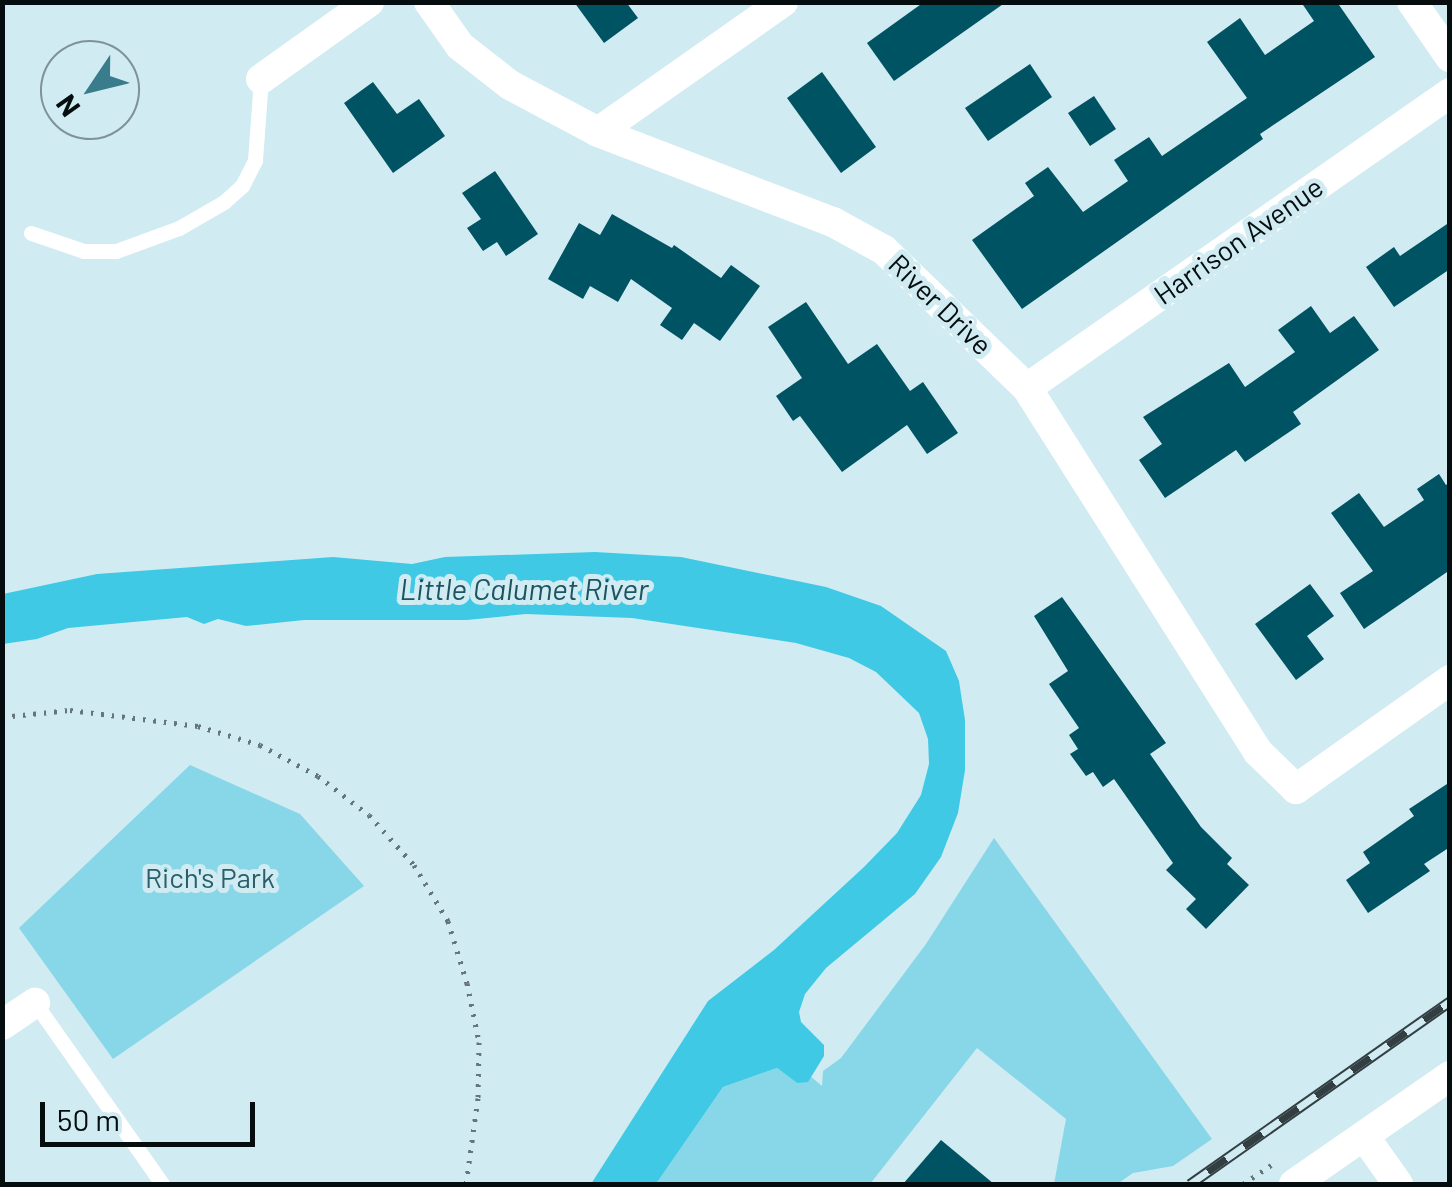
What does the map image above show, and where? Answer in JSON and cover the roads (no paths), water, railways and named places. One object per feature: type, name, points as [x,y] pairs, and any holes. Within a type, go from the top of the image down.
[{"type":"street","points":[[261,79],[369,2]]},
{"type":"street","name":"River Drive","points":[[429,2],[460,46],[484,65],[598,132],[833,222],[884,250],[1027,388],[1258,752],[1296,788],[1450,680]]},
{"type":"street","points":[[598,132],[783,2]]},
{"type":"street","points":[[1412,2],[1450,56]]},
{"type":"street","name":"Harrison Avenue","points":[[1027,388],[1450,93]]},
{"type":"street","points":[[2,1025],[35,1003]]},
{"type":"street","points":[[1294,1184],[1450,1076]]},
{"type":"street","points":[[1364,1136],[1398,1184]]},
{"type":"lane","points":[[31,232],[84,251],[116,250],[180,228],[224,202],[242,186],[255,160],[261,79]]},
{"type":"lane","points":[[35,1003],[162,1184]]},
{"type":"water","name":"Little Calumet River","points":[[595,552],[681,557],[826,587],[881,606],[946,651],[959,681],[965,720],[965,770],[958,813],[941,857],[915,894],[826,968],[805,994],[799,1012],[801,1022],[824,1045],[824,1056],[808,1082],[797,1083],[777,1068],[723,1087],[656,1184],[591,1184],[708,1001],[774,950],[864,867],[897,833],[921,795],[929,764],[928,739],[919,713],[876,672],[849,658],[796,643],[632,618],[526,614],[467,620],[304,620],[246,626],[218,619],[204,624],[187,617],[68,628],[37,639],[3,644],[3,594],[97,574],[333,557],[412,564],[445,557]]},
{"type":"railway","points":[[1190,1184],[1450,1001]]},
{"type":"park label","name":"Rich's Park","points":[[210,877]]}]
